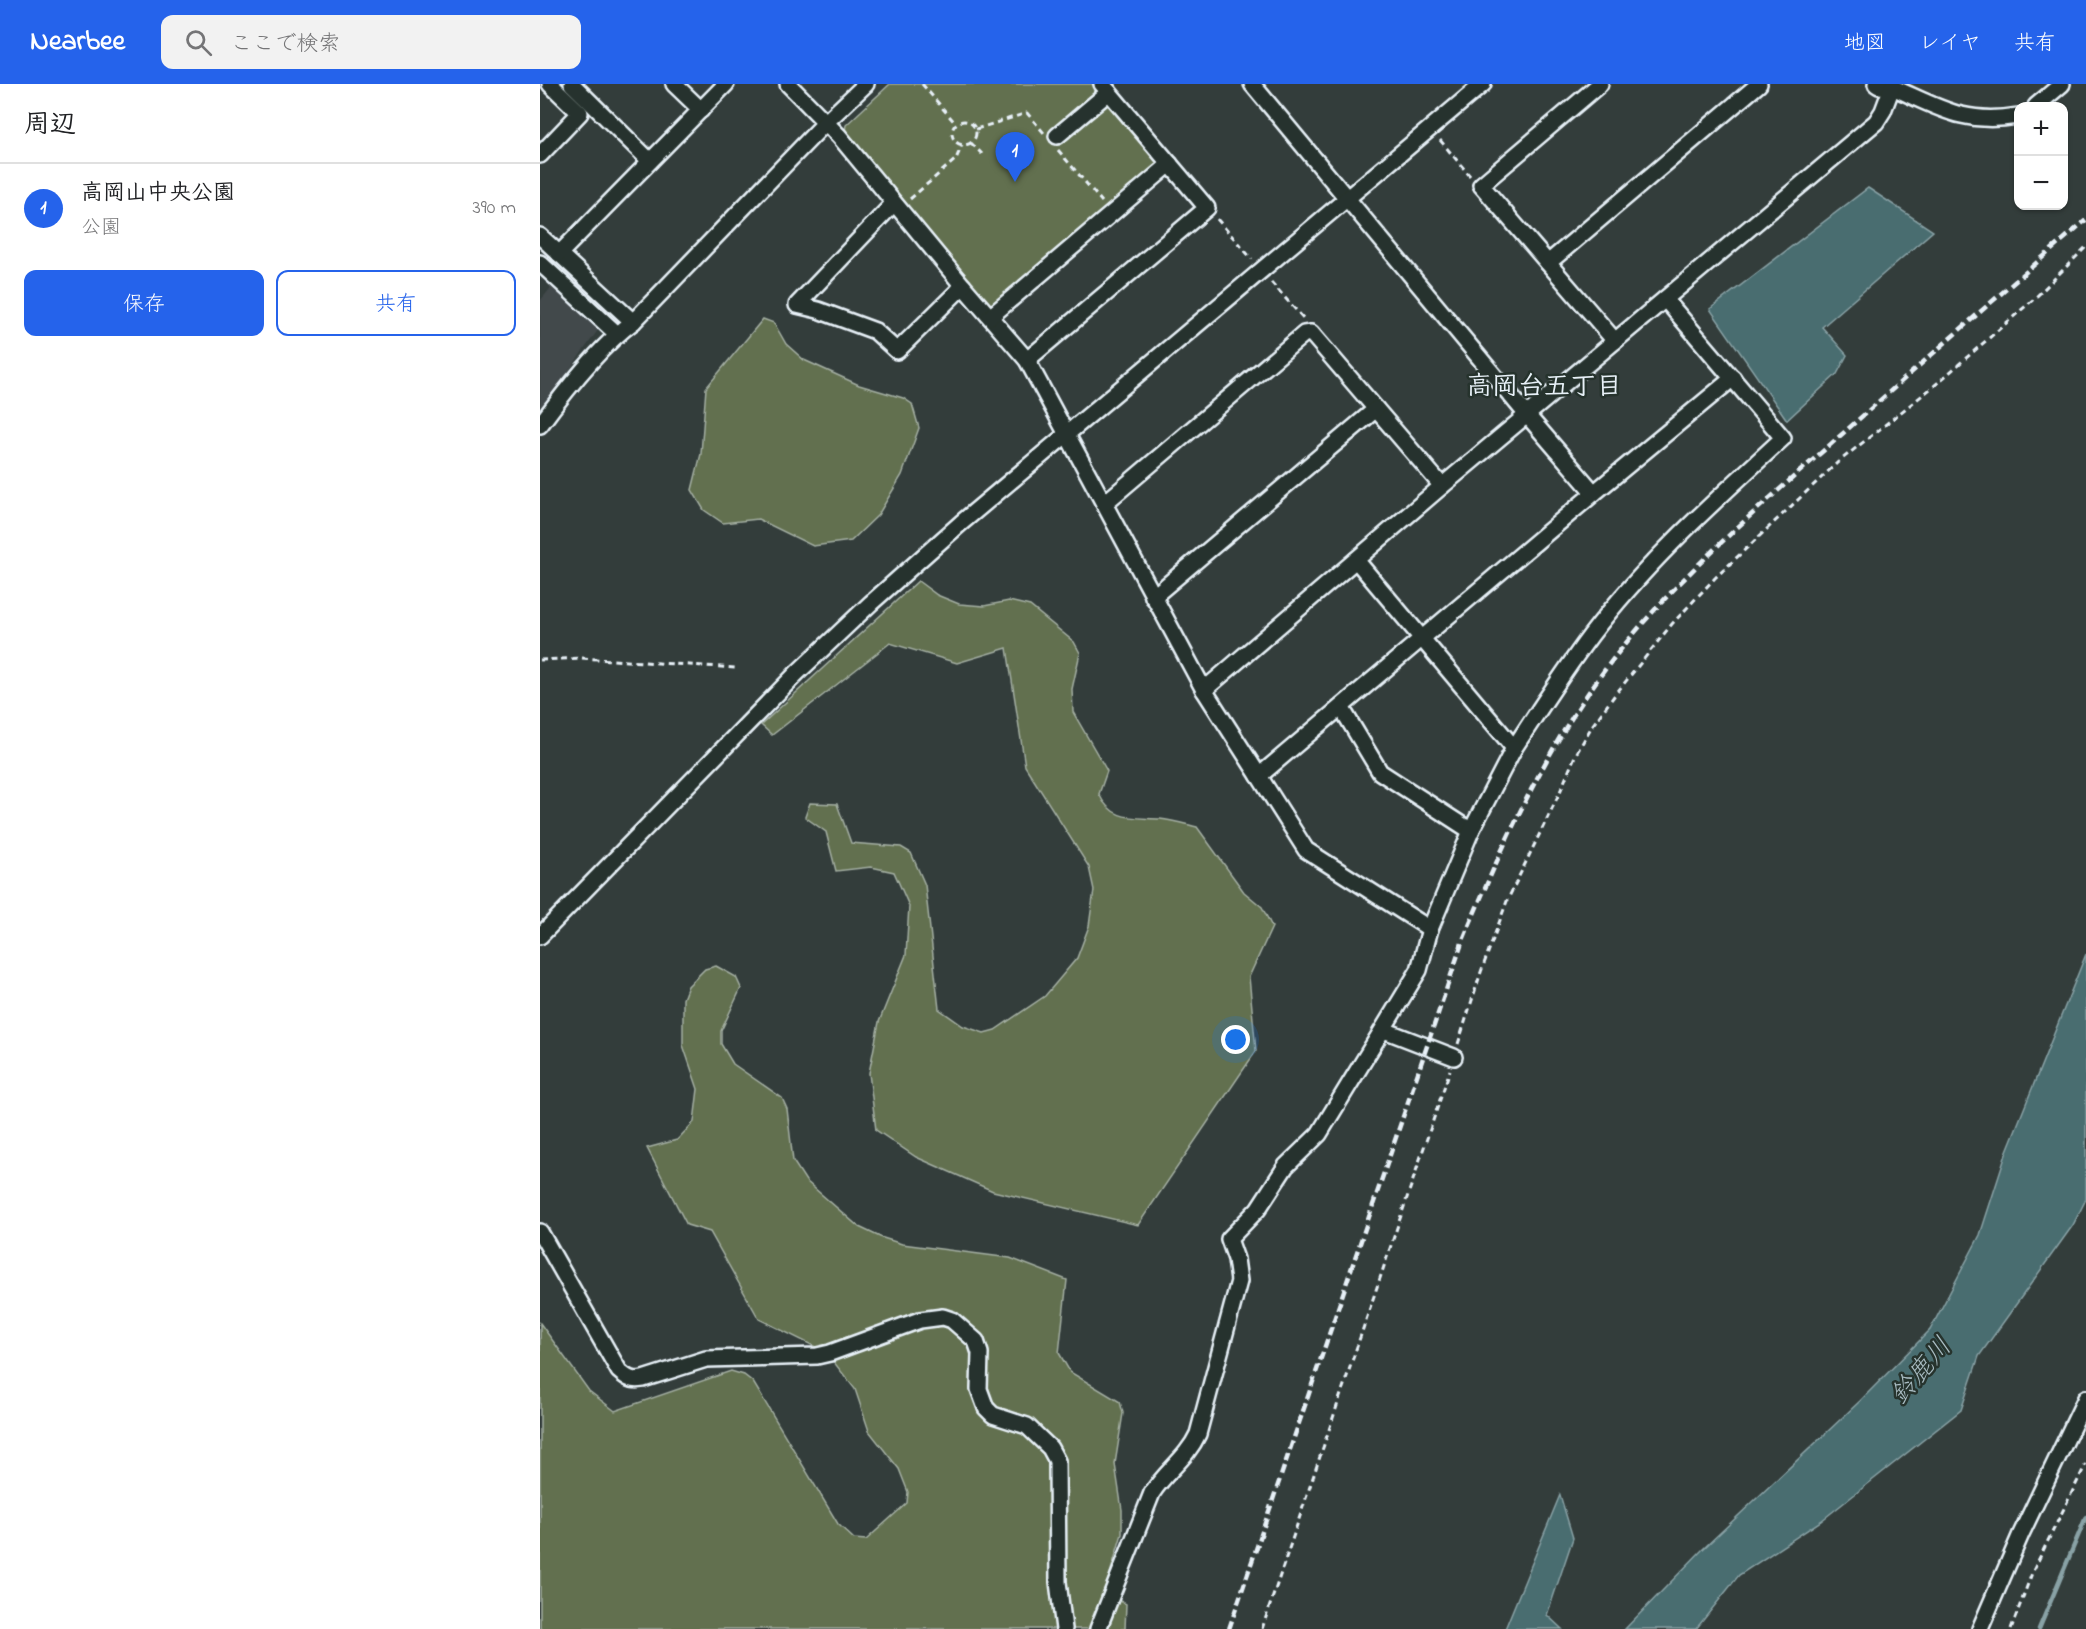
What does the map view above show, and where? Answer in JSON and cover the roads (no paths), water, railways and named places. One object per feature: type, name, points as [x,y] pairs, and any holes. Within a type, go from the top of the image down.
[{"type":"street","points":[[540,155],[580,113],[550,84]]},
{"type":"street","points":[[572,84],[650,161]]},
{"type":"street","points":[[674,84],[701,110]]},
{"type":"street","points":[[559,254],[726,84]]},
{"type":"street","points":[[788,84],[901,202],[963,286],[1027,360],[1204,690],[1306,850],[1430,930]]},
{"type":"street","points":[[540,425],[555,404],[617,334],[633,322],[826,122],[866,84]]},
{"type":"street","points":[[1252,84],[1594,493]]},
{"type":"street","points":[[540,936],[797,673],[928,552],[1483,84]]},
{"type":"street","points":[[1600,84],[1481,185],[1615,341]]},
{"type":"street","points":[[1548,263],[1759,84]]},
{"type":"street","points":[[1876,84],[1892,87],[1967,117],[1984,119],[2014,116]]},
{"type":"street","points":[[2041,102],[2062,84]]},
{"type":"street","points":[[1204,690],[1442,486],[1876,122],[1892,87]]},
{"type":"street","points":[[1027,360],[1207,208],[1106,88],[1053,140]]},
{"type":"street","points":[[990,317],[1170,164]]},
{"type":"street","points":[[901,202],[797,305],[818,310],[875,331],[897,351],[963,286]]},
{"type":"street","points":[[540,236],[633,322]]},
{"type":"street","points":[[540,263],[617,334]]},
{"type":"street","points":[[1098,1629],[1152,1492],[1191,1449],[1198,1434],[1239,1281],[1236,1259],[1229,1239],[1258,1209],[1286,1166],[1319,1134],[1384,1030],[1389,1017],[1419,970],[1430,930],[1471,831],[1515,748],[1592,633],[1700,514],[1783,438],[1665,299]]},
{"type":"street","points":[[1105,503],[1304,334],[1311,333],[1442,486]]},
{"type":"street","points":[[1259,776],[1733,378]]},
{"type":"street","points":[[1154,597],[1376,409]]},
{"type":"street","points":[[1356,560],[1515,748]]},
{"type":"street","points":[[1341,707],[1380,772],[1471,831]]},
{"type":"street","points":[[1384,1030],[1455,1057]]},
{"type":"street","points":[[540,1232],[619,1371],[628,1379],[635,1381],[706,1359],[817,1356],[920,1320],[943,1317],[960,1325],[975,1341],[980,1353],[978,1389],[986,1408],[993,1415],[1027,1426],[1050,1448],[1057,1461],[1058,1582],[1064,1629]]},
{"type":"street","points":[[1980,1629],[2021,1534],[2086,1398]]},
{"type":"water","points":[[1868,188],[1933,231],[1822,327],[1847,355],[1837,374],[1787,420],[1710,309]]},
{"type":"water","name":"鈴鹿川","points":[[2086,954],[2086,1199],[2073,1225],[1979,1356],[1961,1410],[1821,1521],[1739,1575],[1696,1629],[1625,1629],[1703,1549],[1860,1401],[1930,1330],[1980,1235],[2007,1151]]},
{"type":"water","points":[[1560,1495],[1573,1538],[1547,1615],[1562,1629],[1505,1629]]},
{"type":"waterway","points":[[2039,1629],[2086,1517]]},
{"type":"railway","points":[[1229,1629],[1463,940],[1521,809],[1573,716],[1619,652],[1675,588],[1705,558],[1767,500],[2086,220]]},
{"type":"place","name":"高岡山中央公園","points":[[1015,182]]},
{"type":"district","name":"高岡台五丁目","points":[[1544,385]]}]
